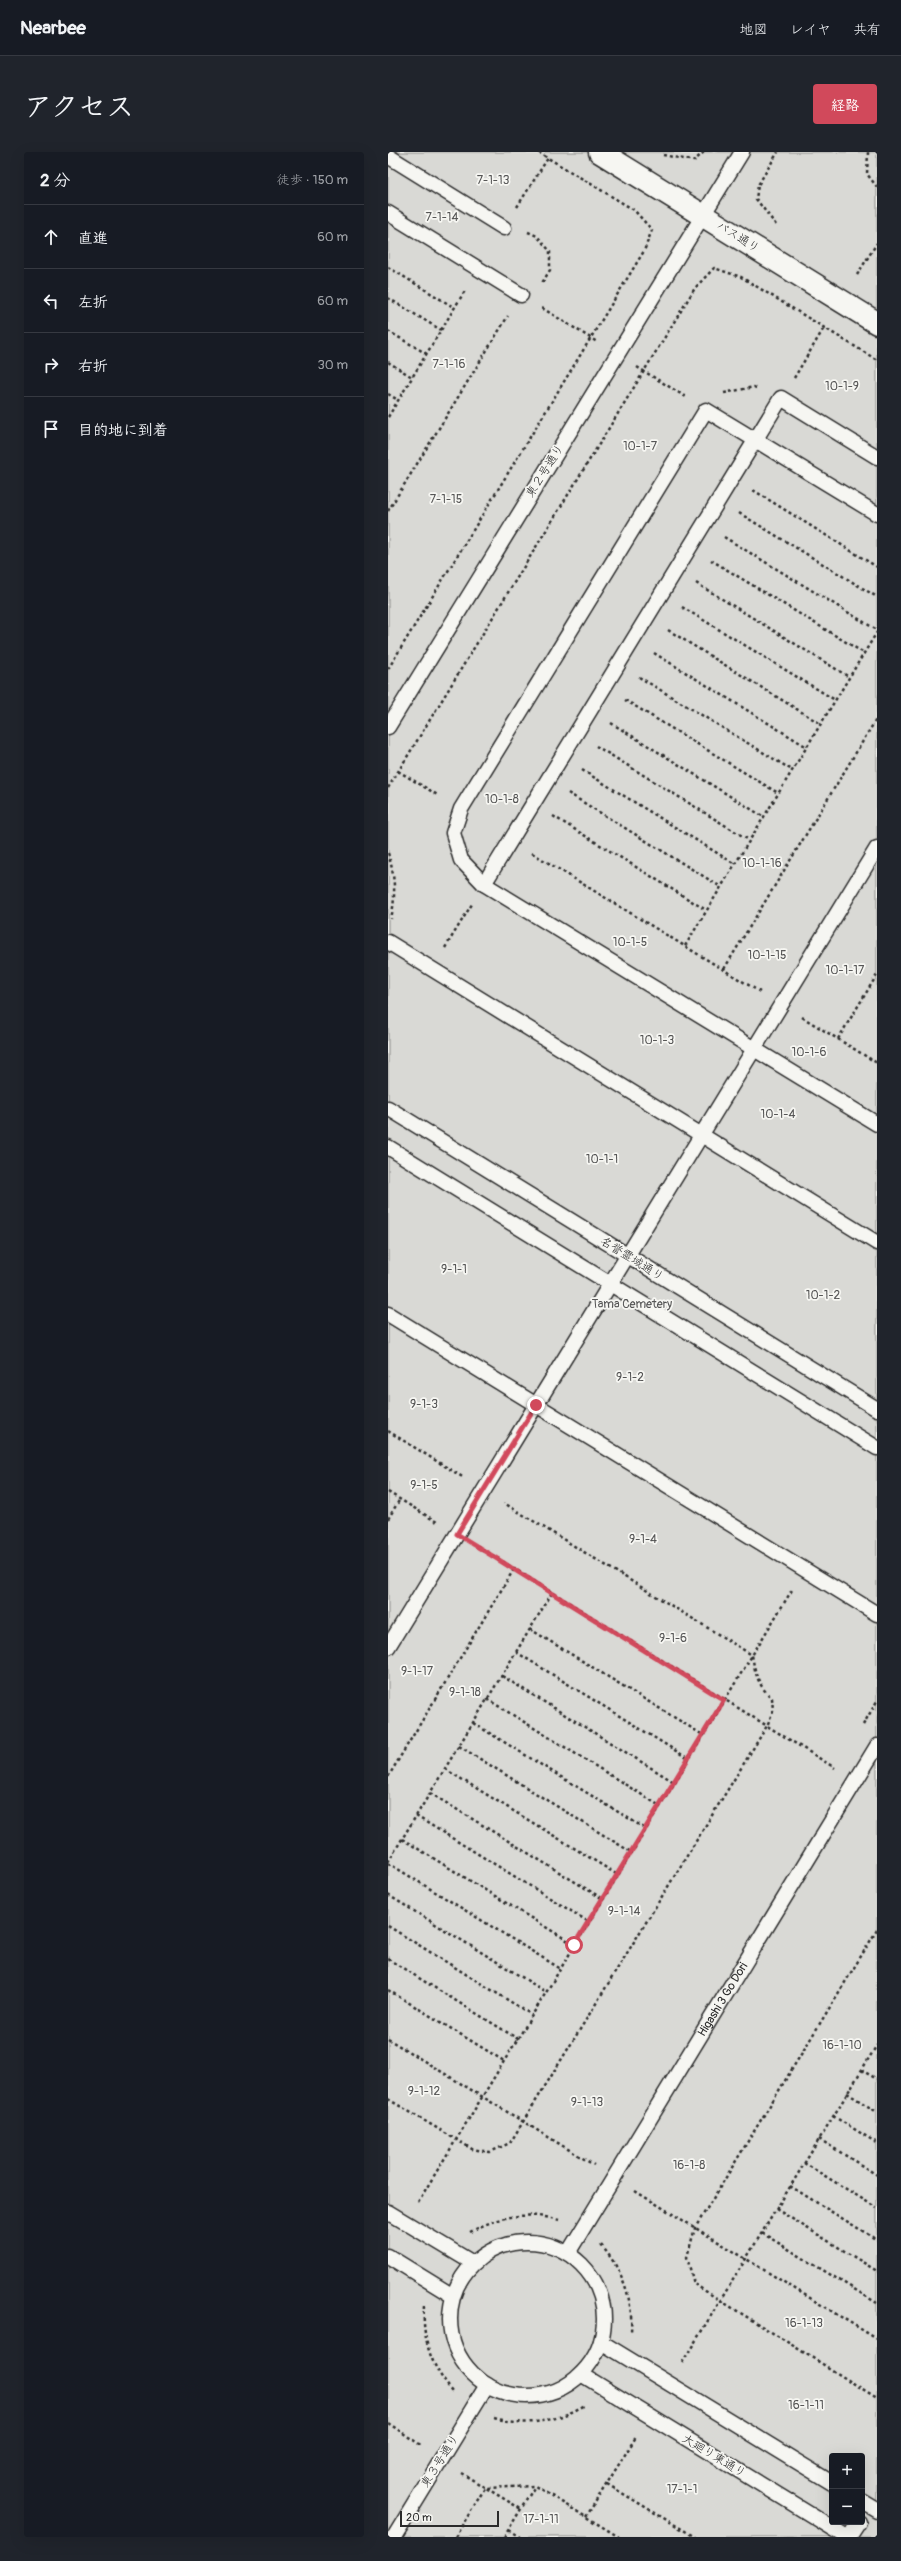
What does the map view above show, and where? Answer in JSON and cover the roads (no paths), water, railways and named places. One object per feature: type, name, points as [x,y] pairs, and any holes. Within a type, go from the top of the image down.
[{"type":"street","name":"バス通り","points":[[600,152],[877,323]]},
{"type":"lane","name":"東２号通り","points":[[388,727],[742,152]]},
{"type":"lane","points":[[388,156],[504,228]]},
{"type":"lane","points":[[388,213],[521,295]]},
{"type":"lane","points":[[484,884],[781,398],[877,457]]},
{"type":"lane","points":[[877,514],[706,410],[461,809],[453,833],[462,860],[484,884],[877,1124]]},
{"type":"lane","points":[[388,1648],[877,848]]},
{"type":"lane","points":[[388,942],[877,1243]]},
{"type":"lane","name":"名誉霊域通り","points":[[388,1108],[877,1409]]},
{"type":"lane","points":[[388,1147],[877,1448]]},
{"type":"lane","points":[[388,1314],[877,1614]]},
{"type":"lane","name":"Higashi 3 Go Dori","points":[[568,2253],[877,1746]]},
{"type":"lane","points":[[388,2212],[473,2263]]},
{"type":"lane","points":[[524,2241],[540,2242],[568,2253],[590,2273],[598,2286],[605,2315],[601,2342],[593,2358],[581,2374],[560,2388],[530,2396],[500,2392],[487,2385],[470,2370],[457,2352],[450,2322],[453,2296],[461,2279],[473,2263],[495,2248],[524,2241]]},
{"type":"lane","points":[[388,2256],[453,2296]]},
{"type":"lane","points":[[601,2342],[829,2481]]},
{"type":"lane","name":"大廻り東通り","points":[[581,2374],[848,2537]]},
{"type":"lane","name":"東３号通り","points":[[394,2537],[487,2385]]},
{"type":"lane","points":[[848,2537],[856,2525]]},
{"type":"park label","name":"7-1-13","points":[[493,180]]},
{"type":"park label","name":"7-1-14","points":[[442,217]]},
{"type":"park label","name":"7-1-16","points":[[449,364]]},
{"type":"park label","name":"10-1-9","points":[[842,386]]},
{"type":"park label","name":"10-1-7","points":[[640,446]]},
{"type":"park label","name":"7-1-15","points":[[446,499]]},
{"type":"park label","name":"10-1-8","points":[[502,799]]},
{"type":"park label","name":"10-1-16","points":[[762,863]]},
{"type":"park label","name":"10-1-5","points":[[630,942]]},
{"type":"park label","name":"10-1-15","points":[[767,955]]},
{"type":"park label","name":"10-1-17","points":[[845,970]]},
{"type":"park label","name":"10-1-3","points":[[657,1040]]},
{"type":"park label","name":"10-1-6","points":[[809,1052]]},
{"type":"park label","name":"10-1-4","points":[[778,1114]]},
{"type":"park label","name":"10-1-1","points":[[602,1159]]},
{"type":"park label","name":"9-1-1","points":[[454,1269]]},
{"type":"park label","name":"10-1-2","points":[[823,1295]]},
{"type":"park label","name":"Tama Cemetery","points":[[632,1304]]},
{"type":"park label","name":"9-1-2","points":[[630,1377]]},
{"type":"park label","name":"9-1-3","points":[[424,1404]]},
{"type":"park label","name":"9-1-5","points":[[424,1485]]},
{"type":"park label","name":"9-1-4","points":[[643,1539]]},
{"type":"park label","name":"9-1-6","points":[[673,1638]]},
{"type":"park label","name":"9-1-17","points":[[417,1671]]},
{"type":"park label","name":"9-1-18","points":[[465,1692]]},
{"type":"park label","name":"9-1-14","points":[[624,1911]]},
{"type":"park label","name":"16-1-10","points":[[842,2045]]},
{"type":"park label","name":"9-1-12","points":[[424,2091]]},
{"type":"park label","name":"9-1-13","points":[[587,2102]]},
{"type":"park label","name":"16-1-8","points":[[689,2165]]},
{"type":"park label","name":"16-1-13","points":[[804,2323]]},
{"type":"park label","name":"16-1-11","points":[[806,2405]]},
{"type":"park label","name":"17-1-1","points":[[682,2489]]},
{"type":"park label","name":"17-1-11","points":[[541,2519]]}]
